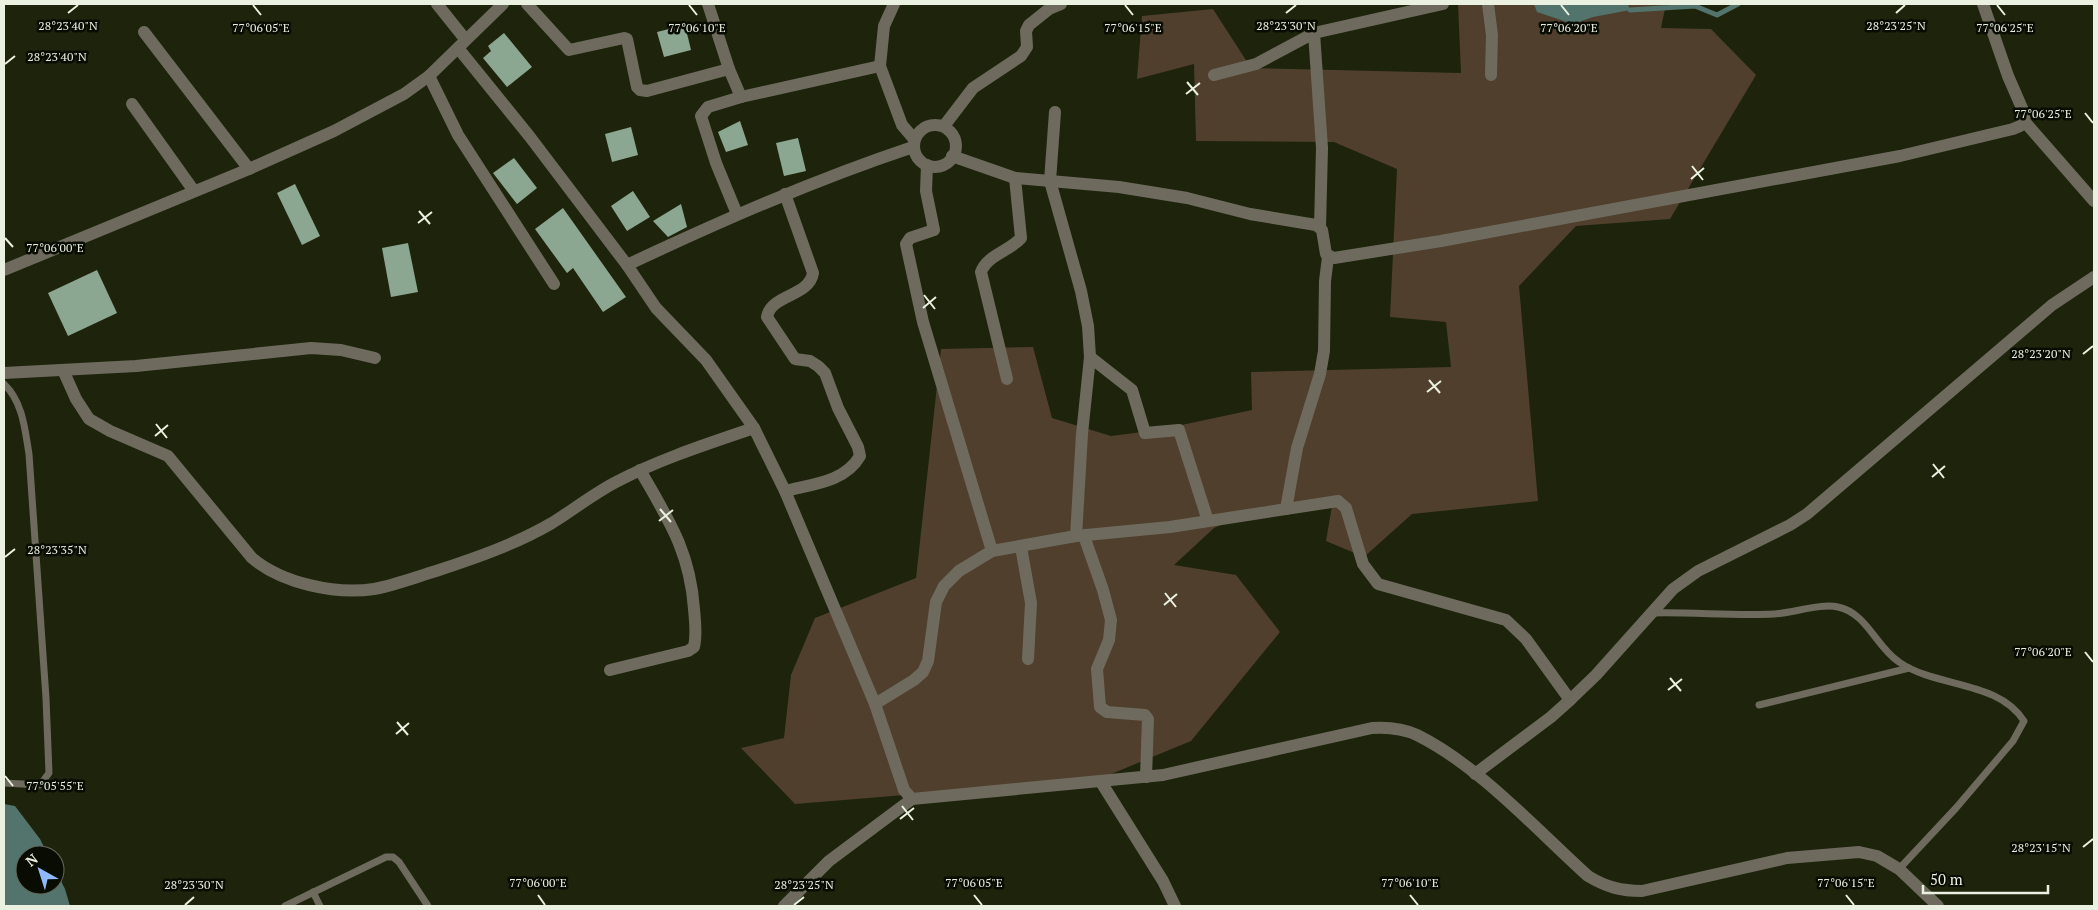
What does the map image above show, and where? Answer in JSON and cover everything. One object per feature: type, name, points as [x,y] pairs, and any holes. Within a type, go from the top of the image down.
[{"type":"street","points":[[437,4],[461,44],[627,266],[656,308],[706,360],[754,428],[785,491],[875,704],[904,790],[912,799]]},
{"type":"street","points":[[4,270],[249,169],[364,116],[404,94],[429,76],[503,4]]},
{"type":"street","points":[[527,4],[569,50],[624,38],[627,39],[637,87],[640,90],[647,91],[729,69]]},
{"type":"street","points":[[708,4],[729,69],[741,97]]},
{"type":"street","points":[[894,4],[884,26],[880,66],[902,125],[913,143],[921,162],[927,165],[940,166],[952,156],[955,141],[944,126]]},
{"type":"street","points":[[944,126],[973,88],[1021,56],[1027,47],[1026,31],[1029,25],[1049,9],[1061,4]]},
{"type":"street","points":[[1214,75],[1256,64],[1314,34],[1396,16],[1402,8],[1443,4]]},
{"type":"street","points":[[1488,4],[1492,36],[1491,75]]},
{"type":"street","points":[[1328,257],[1440,241],[1900,156],[2020,126],[2024,121],[2025,115],[2008,76],[1983,4]]},
{"type":"street","points":[[144,32],[249,169]]},
{"type":"street","points":[[1286,509],[1297,448],[1320,374],[1324,351],[1325,281],[1328,257],[1320,228],[1322,148],[1314,34]]},
{"type":"street","points":[[737,214],[716,163],[701,116],[708,107],[741,97],[880,66]]},
{"type":"street","points":[[429,76],[463,142],[554,284]]},
{"type":"street","points":[[132,104],[194,191]]},
{"type":"street","points":[[1055,112],[1050,181],[1081,291],[1088,326],[1090,357],[1082,434],[1080,536],[1104,590],[1111,620],[1109,640],[1097,669],[1100,707],[1107,712],[1146,715],[1148,719],[1146,777]]},
{"type":"street","points":[[2024,121],[2094,202]]},
{"type":"street","points":[[627,266],[737,214],[913,143],[920,131],[930,126],[944,126]]},
{"type":"street","points":[[952,156],[1014,178],[1119,187],[1187,198],[1250,214],[1320,228]]},
{"type":"street","points":[[927,165],[925,180],[934,230],[910,238],[906,244],[923,322],[992,551]]},
{"type":"street","points":[[1007,379],[981,272],[988,261],[1016,244],[1022,238],[1014,178]]},
{"type":"street","points":[[785,194],[813,273],[807,286],[773,305],[768,310],[767,317],[795,359],[810,362],[818,366],[825,373],[833,397],[858,447],[860,456],[854,467],[845,474],[785,491]]},
{"type":"street","points":[[1475,774],[1552,717],[1596,675],[1673,589],[1698,571],[1790,525],[1807,514],[2052,305],[2094,278]]},
{"type":"street","points":[[4,374],[136,366],[311,348],[341,350],[375,358]]},
{"type":"street","points":[[1090,357],[1132,390],[1144,432],[1179,430],[1208,521]]},
{"type":"street","points":[[64,370],[76,399],[89,419],[110,431],[168,456],[252,558],[265,569],[303,584],[349,590],[373,589],[466,561],[552,523],[594,495],[640,470],[754,428]]},
{"type":"street","points":[[610,670],[688,652],[694,647],[696,638],[693,586],[687,561],[680,541],[640,470]]},
{"type":"street","points":[[875,704],[914,680],[923,672],[929,653],[935,607],[944,586],[959,571],[992,551],[1080,536],[1208,521],[1332,501],[1342,503],[1346,508],[1363,564],[1378,584],[1506,620],[1526,639],[1570,700]]},
{"type":"street","points":[[1021,547],[1031,603],[1028,659]]},
{"type":"street","points":[[784,906],[829,861],[912,799],[1163,775],[1372,728],[1392,727],[1416,734],[1475,774],[1588,876],[1605,886],[1626,891],[1642,891],[1787,858],[1859,852],[1877,856],[1899,869],[1938,906]]},
{"type":"street","points":[[1101,782],[1163,881],[1175,906]]},
{"type":"lane","points":[[4,384],[18,403],[29,454],[49,772],[40,785],[4,783]]},
{"type":"lane","points":[[1652,613],[1763,615],[1838,606],[1852,613],[1873,632],[1891,655],[1910,668],[1989,694],[2017,711],[2024,721],[2013,741],[1956,808],[1899,869]]},
{"type":"lane","points":[[1760,705],[1910,668]]},
{"type":"lane","points":[[285,906],[377,861],[393,857],[428,906]]},
{"type":"lane","points":[[313,892],[320,906]]},
{"type":"shaded area","points":[[1458,4],[1666,4],[1661,28],[1711,29],[1756,75],[1670,219],[1576,226],[1519,286],[1538,501],[1412,514],[1364,557],[1326,541],[1333,500],[1262,507],[1214,528],[1174,565],[1236,575],[1280,632],[1191,741],[1099,779],[795,804],[741,748],[784,738],[791,675],[815,618],[916,578],[941,349],[1033,347],[1052,418],[1111,436],[1158,430],[1252,410],[1251,372],[1451,367],[1446,322],[1390,317],[1397,169],[1334,142],[1196,141],[1194,64],[1137,79],[1142,16],[1213,9],[1251,68],[1461,73]]},
{"type":"water","points":[[1534,4],[1628,4],[1630,10],[1593,17],[1573,24],[1537,12]]},
{"type":"water","points":[[4,804],[15,806],[43,845],[15,845],[15,895],[65,895],[65,889],[70,906],[4,906]]},
{"type":"building","points":[[685,25],[691,50],[664,57],[657,32]]},
{"type":"building","points":[[504,33],[532,67],[507,87],[483,58],[491,51],[488,46]]},
{"type":"building","points":[[740,121],[748,145],[726,152],[718,132]]},
{"type":"building","points":[[631,127],[638,155],[612,162],[605,134]]},
{"type":"building","points":[[798,138],[806,171],[784,176],[776,143]]},
{"type":"building","points":[[514,158],[537,188],[517,204],[493,173]]},
{"type":"building","points":[[295,184],[320,236],[302,245],[277,193]]},
{"type":"building","points":[[633,191],[650,217],[627,231],[611,206]]},
{"type":"building","points":[[681,204],[687,227],[668,237],[653,221]]},
{"type":"building","points":[[563,208],[626,297],[603,312],[573,268],[567,273],[535,229]]},
{"type":"building","points":[[408,243],[418,292],[391,297],[382,248]]},
{"type":"building","points":[[97,270],[117,313],[68,336],[48,293]]},
{"type":"waterway","points":[[1630,10],[1695,6],[1717,15],[1738,4]]}]
